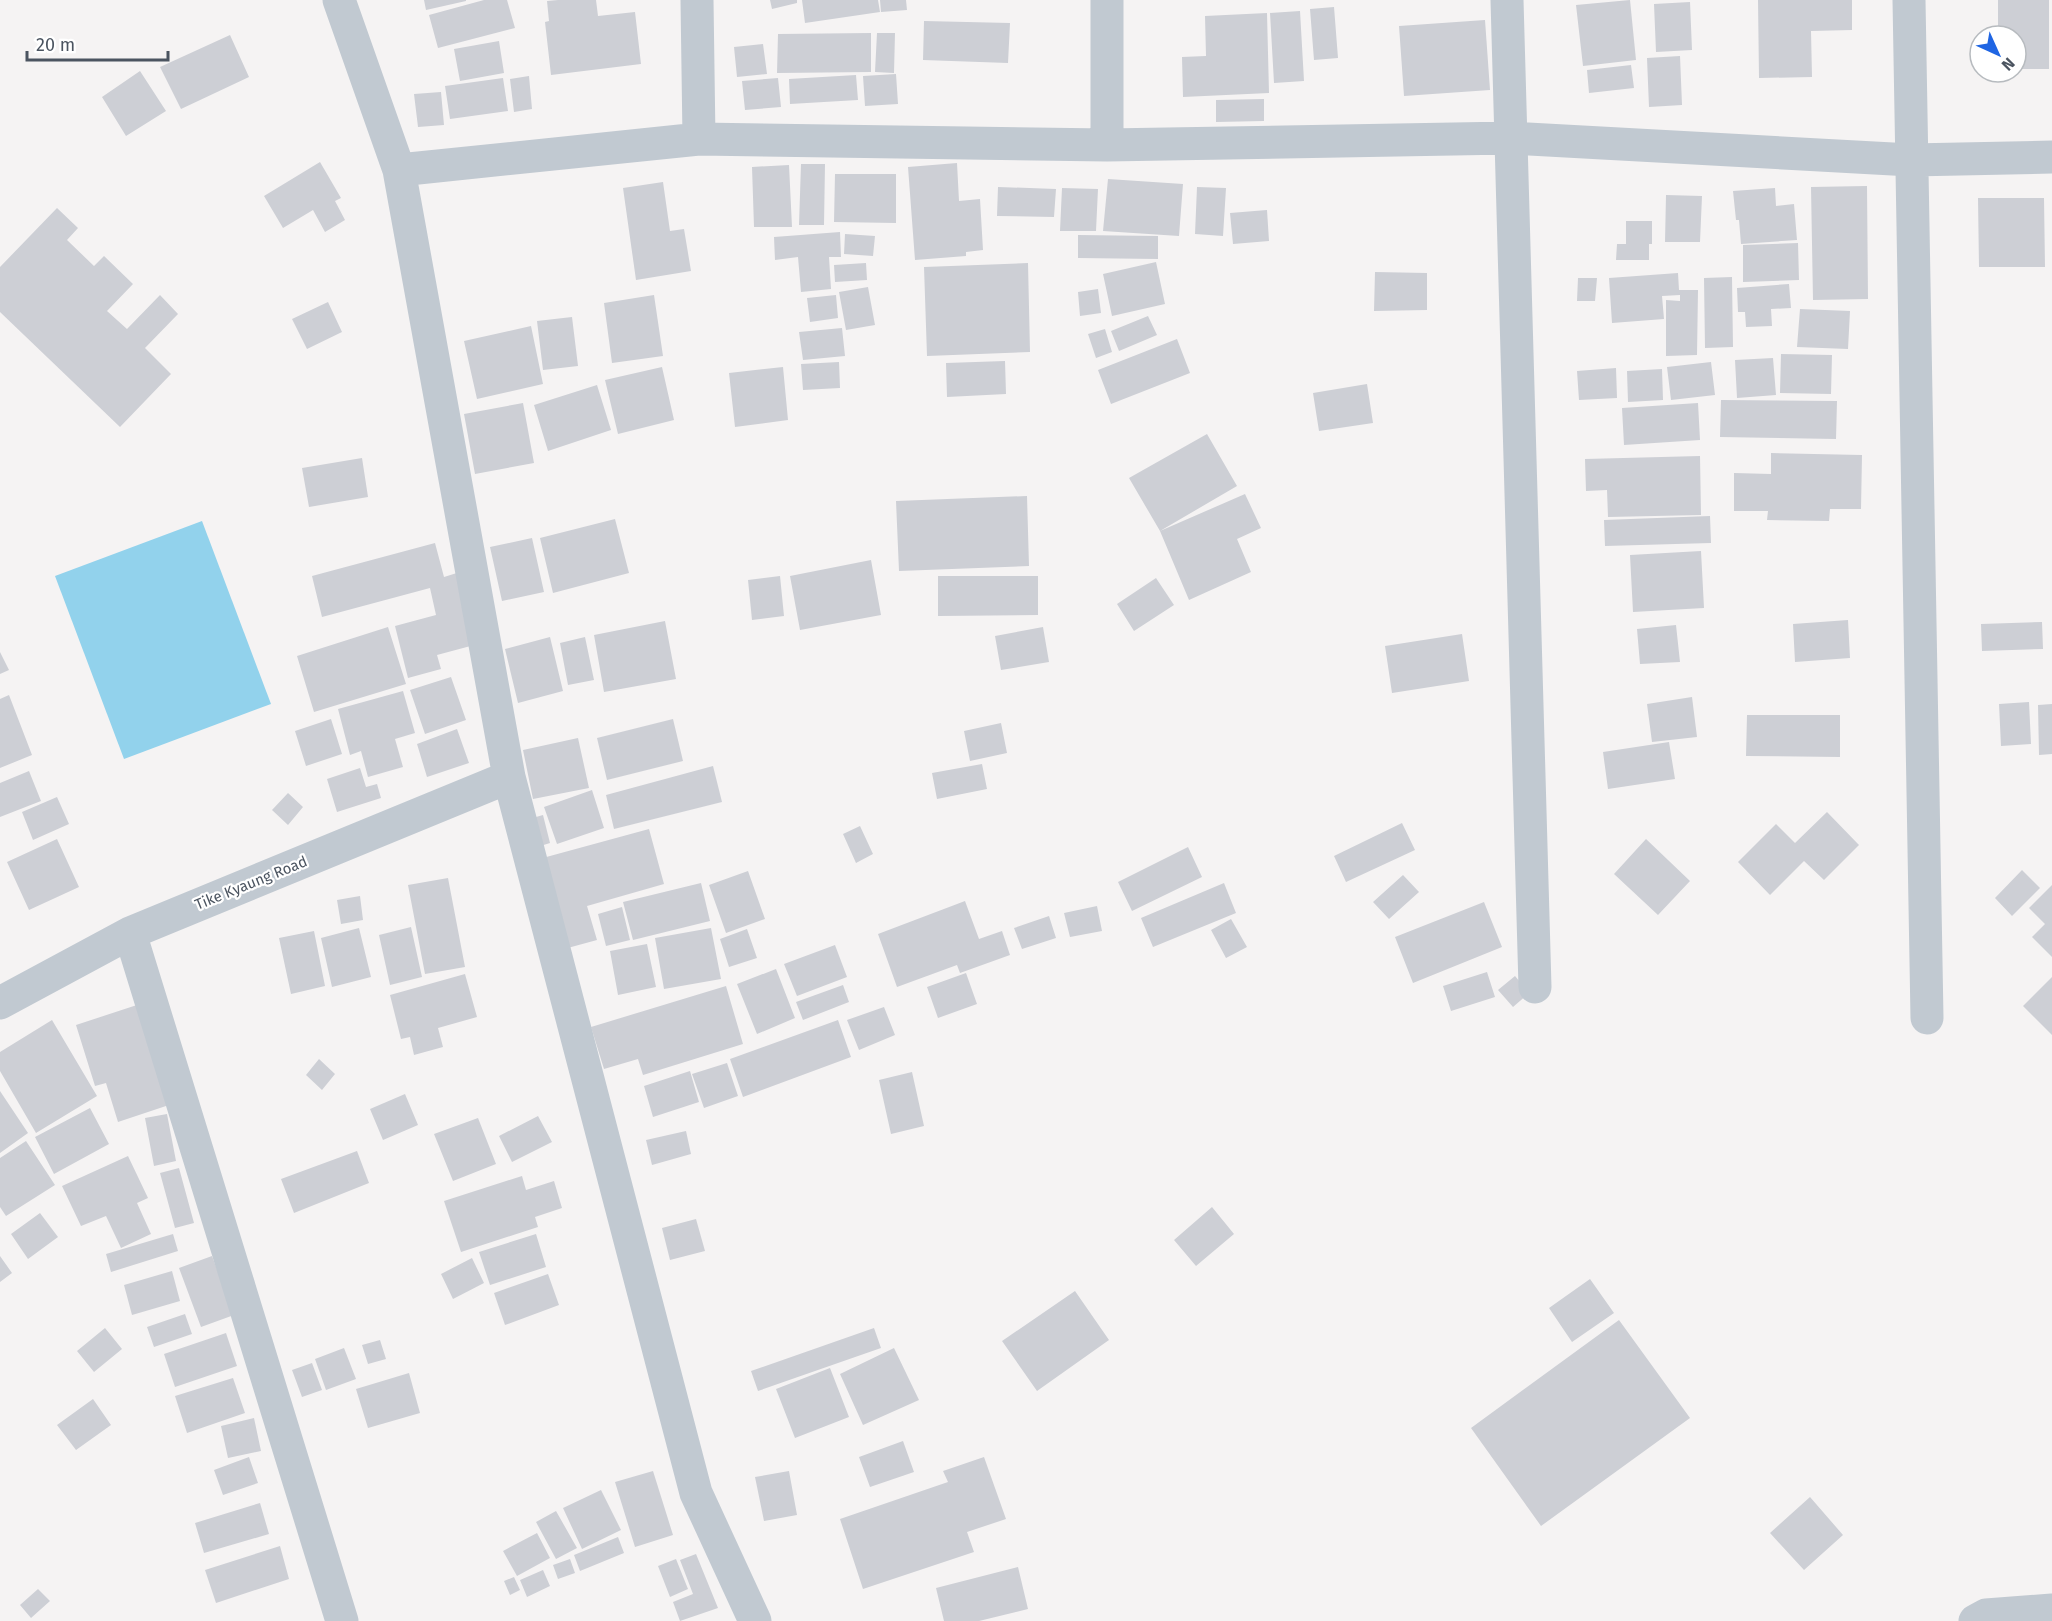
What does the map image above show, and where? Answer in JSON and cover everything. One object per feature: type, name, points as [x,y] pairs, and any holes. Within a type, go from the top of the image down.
[{"type":"street","points":[[339,0],[399,170],[509,777],[696,1493],[755,1621]]},
{"type":"street","points":[[697,0],[699,139]]},
{"type":"street","points":[[1107,0],[1107,145]]},
{"type":"street","points":[[1507,0],[1535,987]]},
{"type":"street","points":[[1909,0],[1927,1018]]},
{"type":"street","points":[[399,170],[699,139],[1107,145],[1510,138],[1911,160],[2052,156]]},
{"type":"street","name":"Tike Kyaung Road","points":[[0,1003],[130,933],[509,777]]},
{"type":"street","points":[[130,933],[342,1621]]},
{"type":"street","points":[[1982,1619],[2052,1610]]},
{"type":"water","points":[[202,521],[271,704],[124,759],[55,576]]},
{"type":"building","points":[[424,0],[466,0],[466,1],[426,10]]},
{"type":"building","points":[[484,0],[507,0],[515,28],[438,48],[429,15]]},
{"type":"building","points":[[596,0],[598,16],[635,12],[641,64],[551,75],[545,22],[549,21],[547,1]]},
{"type":"building","points":[[770,0],[797,0],[797,3],[772,9]]},
{"type":"building","points":[[802,0],[878,0],[880,12],[805,23]]},
{"type":"building","points":[[880,0],[906,0],[907,10],[881,12]]},
{"type":"building","points":[[1630,0],[1636,60],[1583,66],[1576,5]]},
{"type":"building","points":[[1758,0],[1852,0],[1852,30],[1811,31],[1812,77],[1759,78]]},
{"type":"building","points":[[1998,0],[2049,0],[2049,69],[2028,69],[2028,24],[1998,24]]},
{"type":"building","points":[[1690,2],[1692,50],[1656,52],[1654,4]]},
{"type":"building","points":[[1334,7],[1338,58],[1314,60],[1310,9]]},
{"type":"building","points":[[1300,11],[1304,81],[1274,83],[1270,13]]},
{"type":"building","points":[[1267,13],[1269,93],[1183,97],[1182,57],[1206,56],[1205,16]]},
{"type":"building","points":[[1485,20],[1490,90],[1404,96],[1399,26]]},
{"type":"building","points":[[924,21],[1010,23],[1008,63],[923,60]]},
{"type":"building","points":[[871,33],[871,72],[777,73],[778,34]]},
{"type":"building","points":[[877,33],[895,33],[894,73],[875,72]]},
{"type":"building","points":[[230,35],[249,77],[181,109],[160,67]]},
{"type":"building","points":[[499,41],[504,73],[460,81],[454,49]]},
{"type":"building","points":[[763,44],[767,74],[737,77],[734,47]]},
{"type":"building","points":[[1680,56],[1682,105],[1649,107],[1647,58]]},
{"type":"building","points":[[1631,65],[1634,88],[1589,93],[1587,70]]},
{"type":"building","points":[[140,71],[166,111],[126,136],[102,97]]},
{"type":"building","points":[[896,74],[898,104],[865,106],[863,76]]},
{"type":"building","points":[[856,75],[858,100],[790,104],[789,79]]},
{"type":"building","points":[[529,76],[532,109],[514,112],[510,79]]},
{"type":"building","points":[[503,78],[508,111],[450,119],[445,86]]},
{"type":"building","points":[[778,78],[781,107],[745,110],[742,81]]},
{"type":"building","points":[[441,92],[444,125],[418,127],[414,94]]},
{"type":"building","points":[[1264,99],[1264,121],[1216,122],[1216,100]]},
{"type":"building","points":[[320,162],[341,198],[335,201],[345,220],[325,232],[313,210],[283,228],[264,196]]},
{"type":"building","points":[[957,163],[959,201],[980,199],[983,250],[966,252],[966,256],[915,260],[908,167]]},
{"type":"building","points":[[801,164],[825,164],[824,225],[799,225]]},
{"type":"building","points":[[789,165],[792,227],[754,227],[752,167]]},
{"type":"building","points":[[835,174],[896,174],[896,223],[834,222]]},
{"type":"building","points":[[1108,179],[1183,184],[1179,236],[1103,231]]},
{"type":"building","points":[[663,182],[670,231],[684,229],[691,271],[636,280],[623,188]]},
{"type":"building","points":[[1867,186],[1868,299],[1813,300],[1811,187]]},
{"type":"building","points":[[998,187],[1056,189],[1054,217],[997,216]]},
{"type":"building","points":[[1197,187],[1226,188],[1223,236],[1195,234]]},
{"type":"building","points":[[1062,188],[1098,189],[1096,231],[1060,231]]},
{"type":"building","points":[[1775,188],[1776,206],[1794,204],[1797,240],[1741,244],[1733,191]]},
{"type":"building","points":[[1666,195],[1702,196],[1700,242],[1665,242]]},
{"type":"building","points":[[1978,198],[2044,198],[2045,267],[1979,267]]},
{"type":"building","points":[[57,208],[78,228],[67,240],[94,266],[104,256],[133,284],[107,311],[127,329],[160,295],[178,314],[145,348],[171,374],[120,427],[0,312],[0,267]]},
{"type":"building","points":[[1267,210],[1269,241],[1233,244],[1230,213]]},
{"type":"building","points":[[1626,221],[1652,221],[1649,260],[1616,260],[1617,244],[1626,244]]},
{"type":"building","points":[[840,232],[841,257],[829,257],[831,289],[801,292],[798,257],[775,260],[774,237]]},
{"type":"building","points":[[845,234],[875,236],[873,256],[844,254]]},
{"type":"building","points":[[1078,235],[1158,236],[1158,259],[1078,258]]},
{"type":"building","points":[[1798,243],[1799,280],[1743,282],[1743,245]]},
{"type":"building","points":[[1156,262],[1165,304],[1112,316],[1103,274]]},
{"type":"building","points":[[866,263],[867,280],[835,282],[834,265]]},
{"type":"building","points":[[1028,263],[1030,352],[927,356],[924,267]]},
{"type":"building","points":[[1375,272],[1427,273],[1427,310],[1374,311]]},
{"type":"building","points":[[1678,273],[1679,290],[1698,290],[1697,355],[1666,356],[1666,300],[1680,301],[1680,295],[1662,296],[1664,319],[1612,323],[1609,278]]},
{"type":"building","points":[[1732,277],[1733,347],[1705,348],[1704,278]]},
{"type":"building","points":[[1578,278],[1597,278],[1595,301],[1577,301]]},
{"type":"building","points":[[1789,284],[1791,308],[1771,309],[1772,326],[1746,327],[1745,312],[1738,312],[1737,288]]},
{"type":"building","points":[[868,287],[875,325],[846,330],[839,292]]},
{"type":"building","points":[[1098,289],[1101,313],[1080,316],[1078,292]]},
{"type":"building","points":[[654,295],[663,356],[612,363],[604,303]]},
{"type":"building","points":[[836,295],[838,318],[810,322],[807,298]]},
{"type":"building","points":[[328,302],[342,332],[307,349],[292,319]]},
{"type":"building","points":[[1800,309],[1850,311],[1848,349],[1797,347]]},
{"type":"building","points":[[1148,316],[1157,335],[1119,351],[1111,331]]},
{"type":"building","points":[[572,317],[578,366],[543,370],[537,321]]},
{"type":"building","points":[[531,326],[543,384],[477,399],[464,341]]},
{"type":"building","points":[[842,328],[845,356],[803,360],[799,332]]},
{"type":"building","points":[[1105,329],[1112,352],[1096,358],[1088,334]]},
{"type":"building","points":[[1177,339],[1190,373],[1111,404],[1098,370]]},
{"type":"building","points":[[1781,354],[1832,355],[1831,394],[1780,393]]},
{"type":"building","points":[[1773,358],[1776,395],[1737,398],[1735,360]]},
{"type":"building","points":[[1005,361],[1006,394],[947,397],[946,363]]},
{"type":"building","points":[[839,362],[840,388],[803,390],[801,364]]},
{"type":"building","points":[[1711,362],[1715,395],[1671,400],[1667,367]]},
{"type":"building","points":[[662,367],[674,420],[618,434],[605,380]]},
{"type":"building","points":[[783,367],[788,420],[735,427],[729,373]]},
{"type":"building","points":[[1616,368],[1617,398],[1579,400],[1577,371]]},
{"type":"building","points":[[1662,369],[1663,400],[1628,402],[1627,371]]},
{"type":"building","points":[[1367,384],[1373,423],[1319,431],[1313,393]]},
{"type":"building","points":[[597,385],[611,430],[548,451],[534,405]]},
{"type":"building","points":[[1721,400],[1837,401],[1836,439],[1720,437]]},
{"type":"building","points":[[523,403],[534,463],[475,474],[464,414]]},
{"type":"building","points":[[1698,403],[1700,440],[1624,445],[1622,408]]},
{"type":"building","points":[[1207,434],[1237,486],[1160,531],[1129,478]]},
{"type":"building","points":[[1771,453],[1862,455],[1861,509],[1830,509],[1829,521],[1767,520],[1768,511],[1734,511],[1734,473],[1771,474]]},
{"type":"building","points":[[1700,456],[1701,515],[1608,517],[1607,490],[1586,491],[1585,459]]},
{"type":"building","points":[[362,458],[368,497],[309,507],[302,468]]},
{"type":"building","points":[[1245,494],[1261,528],[1237,539],[1251,572],[1189,600],[1160,531]]},
{"type":"building","points":[[1027,496],[1029,566],[899,571],[896,501]]},
{"type":"building","points":[[1710,516],[1711,543],[1605,546],[1604,520]]},
{"type":"building","points":[[615,519],[629,573],[553,593],[540,538]]},
{"type":"building","points":[[532,538],[544,592],[502,601],[490,547]]},
{"type":"building","points":[[435,543],[444,577],[460,572],[478,644],[437,655],[441,669],[408,678],[395,626],[436,615],[430,588],[322,617],[312,576]]},
{"type":"building","points":[[1701,551],[1704,608],[1633,612],[1630,555]]},
{"type":"building","points":[[871,560],[881,615],[800,630],[790,576]]},
{"type":"building","points":[[780,576],[784,616],[752,620],[748,580]]},
{"type":"building","points":[[938,576],[1038,576],[1038,615],[938,616]]},
{"type":"building","points":[[1156,578],[1174,605],[1134,631],[1117,604]]},
{"type":"building","points":[[1848,620],[1850,658],[1795,662],[1793,624]]},
{"type":"building","points":[[665,621],[676,679],[604,692],[594,635]]},
{"type":"building","points":[[2042,622],[2043,649],[1982,651],[1981,624]]},
{"type":"building","points":[[1676,625],[1680,662],[1640,664],[1637,629]]},
{"type":"building","points":[[388,627],[406,684],[314,712],[297,656]]},
{"type":"building","points":[[1043,627],[1049,662],[1001,670],[995,636]]},
{"type":"building","points":[[1462,634],[1469,681],[1392,693],[1385,646]]},
{"type":"building","points":[[550,637],[563,691],[518,703],[505,649]]},
{"type":"building","points":[[585,637],[594,680],[568,685],[560,643]]},
{"type":"building","points":[[0,652],[9,670],[0,674]]},
{"type":"building","points":[[451,677],[466,720],[425,734],[410,690]]},
{"type":"building","points":[[403,691],[415,733],[395,739],[403,767],[368,777],[361,751],[350,755],[338,709]]},
{"type":"building","points":[[9,695],[32,755],[0,768],[0,699]]},
{"type":"building","points":[[1692,697],[1697,737],[1652,742],[1647,704]]},
{"type":"building","points":[[2029,702],[2031,744],[2001,746],[1999,704]]},
{"type":"building","points":[[2052,704],[2052,754],[2039,755],[2038,705]]},
{"type":"building","points":[[1747,715],[1840,715],[1840,757],[1746,756]]},
{"type":"building","points":[[331,719],[342,754],[306,766],[295,731]]},
{"type":"building","points":[[673,719],[683,761],[607,780],[597,738]]},
{"type":"building","points":[[1001,723],[1007,753],[970,761],[964,731]]},
{"type":"building","points":[[457,729],[469,763],[427,777],[417,744]]},
{"type":"building","points":[[578,738],[589,788],[533,799],[523,750]]},
{"type":"building","points":[[1669,742],[1675,779],[1608,789],[1603,752]]},
{"type":"building","points":[[982,764],[987,789],[937,799],[932,773]]},
{"type":"building","points":[[713,766],[722,802],[614,829],[606,795]]},
{"type":"building","points":[[360,768],[366,787],[377,784],[381,798],[337,812],[327,779]]},
{"type":"building","points":[[29,771],[41,801],[0,817],[0,783]]},
{"type":"building","points":[[592,790],[604,828],[557,844],[544,807]]},
{"type":"building","points":[[288,793],[303,807],[288,825],[272,810]]},
{"type":"building","points":[[57,797],[69,824],[33,840],[22,812]]},
{"type":"building","points":[[1827,812],[1859,845],[1824,880],[1804,861],[1770,895],[1738,862],[1776,824],[1795,843]]},
{"type":"building","points":[[543,815],[550,843],[537,847],[529,819]]},
{"type":"building","points":[[1402,823],[1415,850],[1346,882],[1334,856]]},
{"type":"building","points":[[860,826],[873,854],[856,863],[843,834]]},
{"type":"building","points":[[649,829],[664,884],[587,906],[597,940],[564,949],[539,859]]},
{"type":"building","points":[[57,839],[79,887],[29,910],[7,862]]},
{"type":"building","points":[[1646,839],[1690,881],[1658,915],[1614,874]]},
{"type":"building","points":[[1188,847],[1202,877],[1132,911],[1118,882]]},
{"type":"building","points":[[2022,870],[2040,888],[2012,916],[1995,898]]},
{"type":"building","points":[[748,871],[765,919],[726,933],[709,885]]},
{"type":"building","points":[[1403,875],[1419,892],[1389,919],[1373,902]]},
{"type":"building","points":[[448,878],[465,967],[425,974],[408,885]]},
{"type":"building","points":[[701,883],[710,921],[633,940],[623,902]]},
{"type":"building","points":[[1224,883],[1236,913],[1153,947],[1141,918]]},
{"type":"building","points":[[2052,885],[2052,957],[2032,937],[2045,924],[2029,908]]},
{"type":"building","points":[[360,896],[363,920],[341,924],[337,900]]},
{"type":"building","points":[[965,901],[979,939],[1002,931],[1010,955],[960,973],[957,965],[897,987],[878,934]]},
{"type":"building","points":[[1484,902],[1502,947],[1413,983],[1395,937]]},
{"type":"building","points":[[1097,906],[1102,931],[1070,937],[1064,913]]},
{"type":"building","points":[[622,907],[630,940],[606,946],[598,914]]},
{"type":"building","points":[[1049,916],[1056,938],[1022,949],[1014,928]]},
{"type":"building","points":[[1231,919],[1247,947],[1226,958],[1211,930]]},
{"type":"building","points":[[411,927],[422,977],[390,985],[379,935]]},
{"type":"building","points":[[359,928],[371,977],[332,987],[321,938]]},
{"type":"building","points":[[711,928],[721,979],[664,989],[655,938]]},
{"type":"building","points":[[747,929],[757,958],[729,967],[720,939]]},
{"type":"building","points":[[314,931],[325,986],[291,994],[279,938]]},
{"type":"building","points":[[647,944],[656,987],[618,995],[610,951]]},
{"type":"building","points":[[835,945],[847,977],[797,996],[784,964]]},
{"type":"building","points":[[776,969],[795,1018],[757,1034],[737,984]]},
{"type":"building","points":[[1487,972],[1495,997],[1451,1011],[1443,986]]},
{"type":"building","points":[[966,973],[977,1004],[938,1018],[927,987]]},
{"type":"building","points":[[465,974],[477,1017],[438,1028],[443,1047],[414,1055],[410,1037],[401,1039],[390,995]]},
{"type":"building","points":[[1515,976],[1529,993],[1513,1007],[1498,990]]},
{"type":"building","points":[[2052,977],[2052,1035],[2023,1006]]},
{"type":"building","points":[[843,985],[849,1002],[803,1020],[796,1002]]},
{"type":"building","points":[[726,986],[743,1044],[643,1075],[638,1059],[604,1069],[591,1027]]},
{"type":"building","points":[[143,1003],[175,1103],[118,1122],[106,1083],[95,1086],[76,1025]]},
{"type":"building","points":[[884,1007],[895,1035],[859,1050],[847,1020]]},
{"type":"building","points":[[52,1020],[97,1096],[36,1133],[0,1071],[0,1052]]},
{"type":"building","points":[[838,1020],[851,1057],[743,1097],[730,1059]]},
{"type":"building","points":[[319,1059],[335,1074],[322,1090],[306,1075]]},
{"type":"building","points":[[727,1063],[738,1096],[704,1108],[692,1074]]},
{"type":"building","points":[[690,1071],[699,1102],[653,1117],[644,1086]]},
{"type":"building","points":[[912,1072],[924,1126],[891,1134],[879,1080]]},
{"type":"building","points":[[0,1091],[28,1133],[0,1153]]},
{"type":"building","points":[[405,1094],[418,1125],[383,1140],[370,1109]]},
{"type":"building","points":[[90,1108],[109,1144],[54,1174],[35,1137]]},
{"type":"building","points":[[167,1114],[176,1161],[154,1166],[145,1118]]},
{"type":"building","points":[[538,1116],[552,1142],[512,1162],[499,1136]]},
{"type":"building","points":[[478,1118],[496,1164],[453,1181],[434,1134]]},
{"type":"building","points":[[686,1131],[691,1154],[652,1165],[646,1140]]},
{"type":"building","points":[[26,1141],[55,1185],[6,1216],[0,1207],[0,1158]]},
{"type":"building","points":[[357,1151],[369,1183],[294,1213],[281,1179]]},
{"type":"building","points":[[128,1156],[148,1198],[137,1203],[151,1234],[121,1248],[106,1216],[81,1226],[62,1186]]},
{"type":"building","points":[[179,1168],[194,1223],[175,1228],[160,1173]]},
{"type":"building","points":[[522,1176],[526,1190],[554,1181],[562,1208],[535,1217],[538,1227],[461,1252],[444,1201]]},
{"type":"building","points":[[1212,1207],[1234,1234],[1196,1266],[1174,1240]]},
{"type":"building","points":[[40,1213],[58,1237],[28,1259],[11,1234]]},
{"type":"building","points":[[696,1219],[705,1251],[670,1260],[662,1228]]},
{"type":"building","points":[[173,1234],[178,1251],[111,1272],[106,1254]]},
{"type":"building","points":[[536,1234],[546,1267],[490,1285],[479,1252]]},
{"type":"building","points":[[0,1256],[12,1273],[0,1282]]},
{"type":"building","points":[[212,1256],[234,1315],[201,1327],[179,1268]]},
{"type":"building","points":[[472,1258],[484,1283],[453,1299],[441,1274]]},
{"type":"building","points":[[172,1271],[180,1301],[132,1315],[124,1285]]},
{"type":"building","points":[[548,1274],[559,1305],[505,1325],[494,1293]]},
{"type":"building","points":[[1590,1279],[1614,1313],[1572,1342],[1549,1308]]},
{"type":"building","points":[[1075,1291],[1109,1340],[1037,1391],[1002,1341]]},
{"type":"building","points":[[185,1314],[192,1334],[154,1347],[147,1327]]},
{"type":"building","points":[[1619,1320],[1690,1418],[1541,1526],[1471,1428]]},
{"type":"building","points":[[105,1328],[122,1349],[94,1372],[77,1351]]},
{"type":"building","points":[[874,1328],[881,1348],[758,1391],[751,1371]]},
{"type":"building","points":[[226,1333],[237,1366],[175,1387],[164,1354]]},
{"type":"building","points":[[380,1340],[386,1359],[368,1364],[362,1345]]},
{"type":"building","points":[[344,1348],[356,1379],[326,1390],[315,1359]]},
{"type":"building","points":[[894,1348],[919,1400],[863,1425],[840,1374]]},
{"type":"building","points":[[312,1363],[322,1390],[302,1397],[292,1370]]},
{"type":"building","points":[[830,1368],[849,1417],[795,1438],[776,1389]]},
{"type":"building","points":[[409,1373],[420,1413],[368,1428],[356,1389]]},
{"type":"building","points":[[233,1378],[245,1413],[187,1433],[175,1396]]},
{"type":"building","points":[[93,1399],[111,1425],[76,1450],[57,1425]]},
{"type":"building","points":[[254,1418],[261,1451],[228,1458],[221,1426]]},
{"type":"building","points":[[903,1441],[914,1472],[870,1487],[859,1457]]},
{"type":"building","points":[[249,1457],[258,1483],[223,1495],[214,1470]]},
{"type":"building","points":[[984,1457],[1006,1519],[967,1532],[974,1552],[863,1589],[840,1519],[948,1482],[943,1471]]},
{"type":"building","points":[[653,1471],[673,1535],[635,1547],[615,1482]]},
{"type":"building","points":[[789,1471],[797,1515],[764,1521],[755,1477]]},
{"type":"building","points":[[601,1490],[621,1530],[582,1549],[563,1508]]},
{"type":"building","points":[[1810,1497],[1843,1535],[1804,1570],[1770,1533]]},
{"type":"building","points":[[260,1503],[269,1534],[204,1553],[195,1523]]},
{"type":"building","points":[[556,1511],[577,1548],[556,1559],[536,1522]]},
{"type":"building","points":[[537,1533],[550,1558],[517,1576],[503,1551]]},
{"type":"building","points":[[618,1537],[624,1553],[580,1571],[574,1555]]},
{"type":"building","points":[[280,1546],[289,1579],[216,1603],[205,1570]]},
{"type":"building","points":[[696,1554],[718,1608],[680,1621],[673,1602],[693,1594],[680,1560]]},
{"type":"building","points":[[570,1559],[575,1573],[558,1579],[553,1565]]},
{"type":"building","points":[[676,1559],[688,1589],[670,1597],[658,1566]]},
{"type":"building","points":[[1018,1567],[1028,1609],[979,1621],[944,1621],[936,1588]]},
{"type":"building","points":[[543,1570],[550,1586],[527,1597],[520,1580]]},
{"type":"building","points":[[514,1577],[520,1590],[510,1595],[504,1581]]},
{"type":"building","points":[[38,1589],[50,1601],[31,1618],[20,1605]]}]
